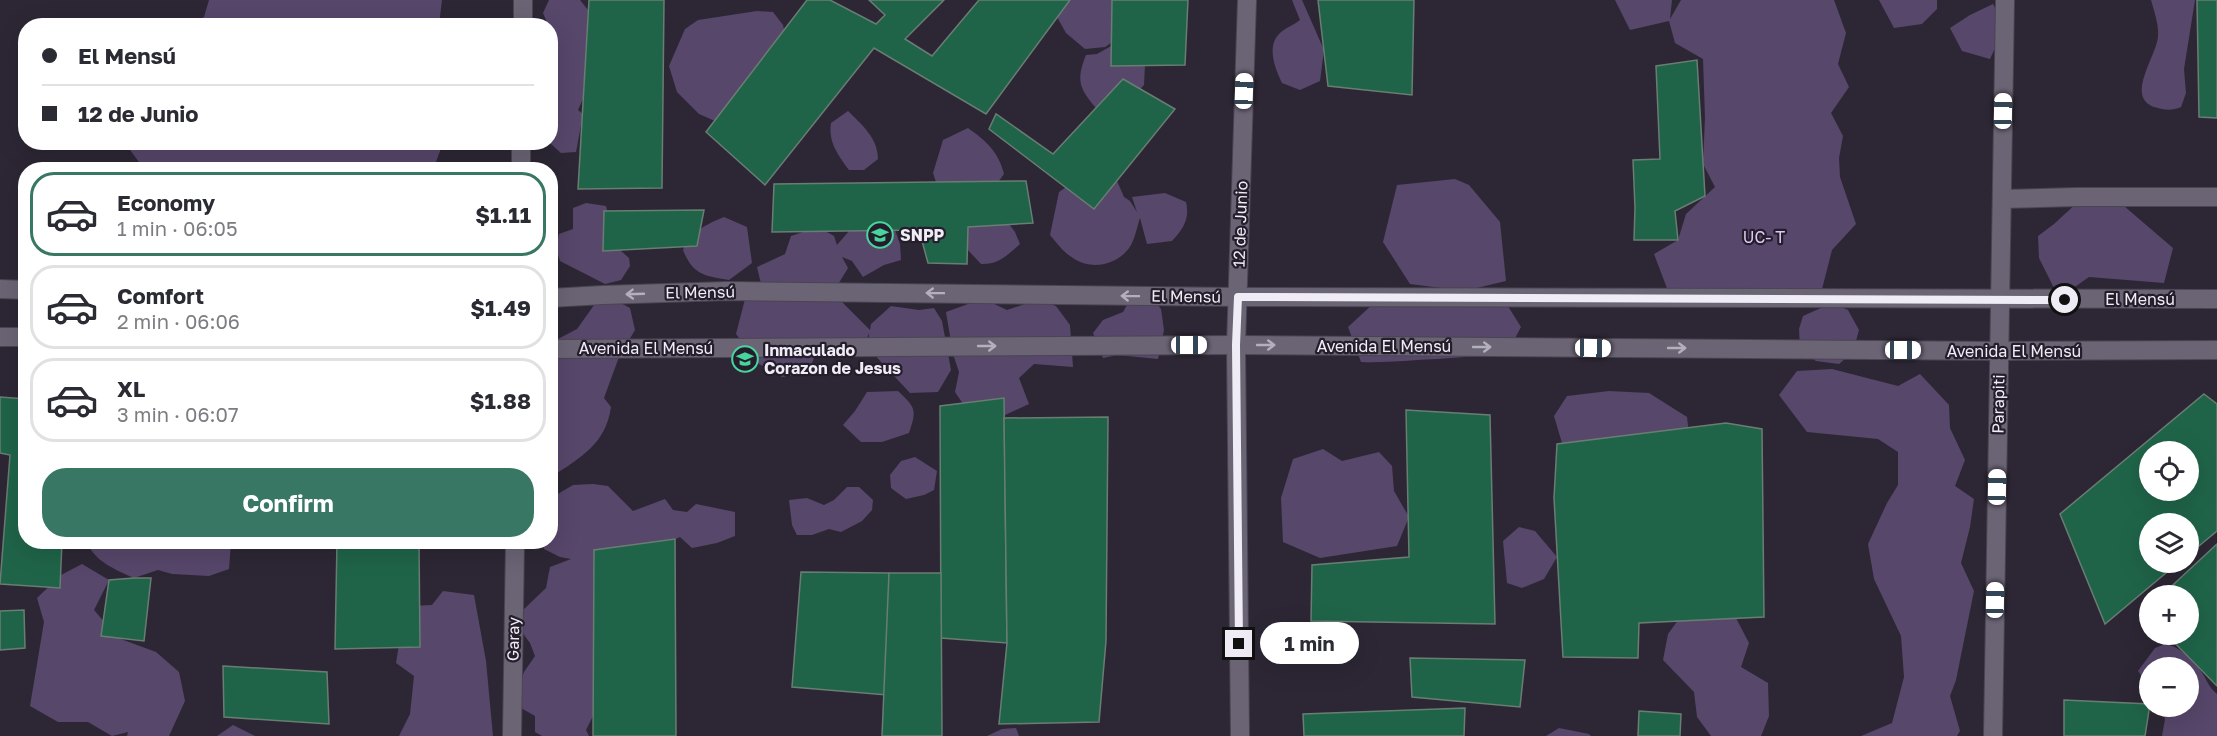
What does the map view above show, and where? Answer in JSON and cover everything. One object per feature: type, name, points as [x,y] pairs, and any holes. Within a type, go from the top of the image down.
[{"type":"street","points":[[523,0],[523,18]]},
{"type":"street","name":"12 de Junio","points":[[1240,736],[1236,345],[1247,0]]},
{"type":"street","name":"Parapiti","points":[[1993,736],[2005,0]]},
{"type":"street","points":[[2002,199],[2217,197]]},
{"type":"street","points":[[0,290],[18,290]]},
{"type":"street","name":"El Mensú","points":[[558,298],[727,291],[1238,297],[2217,299]]},
{"type":"street","points":[[0,337],[18,338]]},
{"type":"street","name":"Avenida El Mensú","points":[[558,349],[1236,345],[1999,351],[2217,350]]},
{"type":"street","name":"Garay","points":[[512,736],[515,549]]},
{"type":"green space","points":[[209,0],[442,0],[440,18],[201,18],[204,17]]},
{"type":"green space","points":[[549,0],[580,0],[588,10],[583,99],[578,110],[583,114],[576,152],[561,153],[558,150],[558,18],[545,18],[543,13]]},
{"type":"green space","points":[[1064,0],[1126,0],[1128,31],[1105,47],[1085,49],[1066,33],[1057,17]]},
{"type":"green space","points":[[1292,0],[1302,0],[1324,50],[1320,81],[1300,90],[1282,83],[1273,58],[1273,44],[1276,38],[1282,31],[1300,20]]},
{"type":"green space","name":"UC- T","points":[[1615,0],[1672,0],[1670,19],[1681,0],[1834,0],[1846,33],[1838,64],[1849,87],[1831,113],[1843,136],[1839,158],[1840,177],[1856,224],[1832,250],[1820,297],[1776,307],[1721,304],[1668,291],[1654,254],[1678,240],[1686,214],[1715,187],[1703,164],[1705,118],[1703,59],[1675,43],[1669,21],[1630,30]]},
{"type":"green space","points":[[1879,0],[1937,0],[1937,9],[1922,24],[1894,28]]},
{"type":"green space","points":[[2151,0],[2195,0],[2184,69],[2186,93],[2181,107],[2174,109],[2154,107],[2146,102],[2142,94],[2142,85],[2158,36]]},
{"type":"green space","points":[[1993,4],[2005,26],[1990,59],[1962,51],[1950,28]]},
{"type":"green space","points":[[757,11],[773,12],[783,25],[791,61],[715,121],[699,114],[677,92],[669,66],[685,29],[698,20]]},
{"type":"green space","points":[[1120,41],[1145,65],[1144,85],[1127,103],[1096,108],[1086,95],[1081,83],[1081,71],[1086,55],[1097,54]]},
{"type":"green space","points":[[848,111],[868,132],[877,151],[878,159],[864,170],[849,170],[832,142],[831,123]]},
{"type":"green space","points":[[968,128],[990,147],[1004,174],[985,200],[936,182],[933,173],[943,140]]},
{"type":"green space","points":[[130,150],[440,150],[436,162],[139,162]]},
{"type":"green space","points":[[1100,172],[1117,181],[1124,197],[1130,201],[1137,212],[1132,197],[1165,193],[1186,202],[1185,223],[1172,241],[1147,244],[1140,218],[1135,236],[1126,252],[1105,264],[1080,262],[1063,250],[1050,235],[1059,192],[1078,179]]},
{"type":"green space","points":[[1455,179],[1469,185],[1500,222],[1506,281],[1464,291],[1410,284],[1383,242],[1397,185]]},
{"type":"green space","points":[[2117,200],[2173,248],[2164,283],[2089,277],[2059,298],[2039,258],[2038,236],[2079,201]]},
{"type":"green space","points":[[586,203],[606,206],[612,230],[611,242],[629,258],[630,266],[621,280],[605,284],[560,261],[559,234],[573,229],[573,208]]},
{"type":"green space","points":[[1000,212],[1015,232],[1020,244],[998,261],[981,264],[967,249],[968,227]]},
{"type":"green space","points":[[724,217],[747,227],[752,263],[729,280],[701,273],[691,265],[683,250],[695,233]]},
{"type":"green space","points":[[864,220],[895,230],[900,244],[901,260],[884,265],[863,277],[852,261],[842,257],[848,268],[834,291],[870,330],[871,324],[891,306],[919,310],[934,308],[942,321],[951,370],[938,392],[910,393],[869,349],[869,333],[862,353],[815,355],[809,372],[782,377],[759,364],[736,334],[745,299],[761,284],[757,267],[785,254],[791,236],[818,227],[834,236],[837,245],[849,231]]},
{"type":"green space","points":[[1146,290],[1161,309],[1164,330],[1158,359],[1117,355],[1103,358],[1093,333],[1103,320],[1123,312],[1133,294]]},
{"type":"green space","points":[[611,298],[630,308],[635,330],[619,357],[604,398],[611,407],[604,431],[590,449],[558,472],[558,339],[577,329],[597,301]]},
{"type":"green space","points":[[1037,300],[1056,306],[1070,325],[1073,367],[1034,364],[1019,378],[1029,404],[1003,416],[970,414],[955,392],[959,372],[953,354],[946,312],[968,304],[988,301],[1007,310]]},
{"type":"green space","points":[[1374,303],[1506,303],[1521,327],[1507,353],[1361,362],[1348,327]]},
{"type":"green space","points":[[1832,303],[1848,310],[1859,330],[1853,352],[1839,364],[1816,361],[1800,350],[1799,329],[1803,316]]},
{"type":"green space","points":[[1832,369],[1898,386],[1920,374],[1949,405],[1950,428],[1965,460],[1955,486],[1974,499],[1961,563],[1974,591],[1956,680],[1950,696],[1960,731],[1957,736],[1861,736],[1892,723],[1904,677],[1901,636],[1874,579],[1868,544],[1898,485],[1898,452],[1878,439],[1807,432],[1779,395],[1797,371]]},
{"type":"green space","points":[[898,391],[912,406],[914,414],[909,433],[882,442],[861,442],[843,425],[867,392]]},
{"type":"green space","points":[[1609,391],[1649,393],[1687,417],[1691,452],[1567,460],[1554,416],[1567,396]]},
{"type":"green space","points":[[1323,449],[1342,461],[1379,452],[1392,466],[1394,491],[1409,517],[1397,546],[1320,558],[1283,542],[1281,498],[1293,459]]},
{"type":"green space","points":[[915,457],[937,471],[934,490],[906,499],[891,488],[890,475],[901,461]]},
{"type":"green space","points":[[573,485],[608,486],[633,511],[665,499],[673,510],[687,512],[696,504],[735,512],[735,536],[717,543],[692,548],[680,537],[596,568],[593,589],[605,602],[596,710],[586,730],[589,736],[542,736],[535,732],[535,716],[521,708],[517,692],[524,672],[535,656],[530,643],[519,628],[523,610],[546,588],[550,567],[571,559],[560,557],[544,549],[558,549],[558,494]]},
{"type":"green space","points":[[847,487],[859,487],[873,500],[872,510],[862,521],[841,532],[829,529],[812,535],[797,535],[792,525],[789,500],[807,498],[824,505],[834,500]]},
{"type":"green space","points":[[1519,527],[1535,531],[1557,557],[1544,579],[1522,588],[1507,583],[1503,541]]},
{"type":"green space","points":[[90,549],[230,549],[229,569],[209,576],[172,574],[158,570],[134,578],[113,568]]},
{"type":"green space","points":[[82,564],[109,580],[94,610],[118,638],[156,652],[179,672],[185,701],[169,736],[127,736],[128,732],[112,736],[88,722],[58,722],[30,706],[44,622],[37,598],[61,575]]},
{"type":"green space","points":[[443,591],[474,595],[486,661],[493,736],[399,736],[410,714],[414,676],[396,663],[402,626],[410,606],[432,605]]},
{"type":"green space","points":[[1684,612],[1736,618],[1749,643],[1741,667],[1768,683],[1769,716],[1761,736],[1711,736],[1697,717],[1694,692],[1663,660],[1668,634]]},
{"type":"green space","points":[[2168,645],[2189,657],[2148,657],[2155,648]]},
{"type":"green space","points":[[2199,669],[2217,694],[2217,736],[2162,736],[2164,717],[2199,717]]},
{"type":"green space","points":[[233,725],[255,736],[217,736]]},
{"type":"green space","points":[[1016,728],[1019,736],[987,736],[1002,729]]},
{"type":"green space","points":[[1559,728],[1589,734],[1591,736],[1546,736]]},
{"type":"building","points":[[589,0],[664,0],[662,188],[578,189]]},
{"type":"building","points":[[807,0],[830,0],[876,24],[885,15],[869,0],[944,0],[905,39],[932,56],[979,0],[1070,0],[986,114],[874,48],[765,185],[706,132]]},
{"type":"building","points":[[1112,0],[1188,0],[1185,65],[1111,66]]},
{"type":"building","points":[[1318,0],[1414,0],[1412,95],[1328,86]]},
{"type":"building","points":[[2197,0],[2217,0],[2217,118],[2199,117]]},
{"type":"building","name":"UC- T","points":[[1697,60],[1705,196],[1675,211],[1678,240],[1634,240],[1633,160],[1660,159],[1656,66]]},
{"type":"building","points":[[1123,79],[1175,109],[1094,209],[989,129],[996,114],[1053,154]]},
{"type":"building","points":[[1026,181],[1033,223],[968,227],[967,264],[928,263],[919,230],[772,232],[774,184]]},
{"type":"building","points":[[704,210],[697,246],[603,251],[604,211]]},
{"type":"building","points":[[2204,394],[2217,404],[2217,531],[2199,546],[2199,513],[2139,513],[2139,573],[2166,573],[2152,585],[2139,585],[2139,596],[2105,624],[2060,514],[2139,448],[2139,501],[2199,501],[2199,441],[2148,441]]},
{"type":"building","points":[[0,397],[18,398],[18,549],[62,549],[60,588],[0,584],[10,455],[0,453]]},
{"type":"building","points":[[1004,398],[1007,643],[941,638],[940,406]]},
{"type":"building","points":[[1406,410],[1490,415],[1495,624],[1311,621],[1312,565],[1409,557]]},
{"type":"building","points":[[1108,417],[1106,641],[1099,722],[999,724],[1007,643],[1004,418]]},
{"type":"building","points":[[1726,423],[1762,429],[1764,617],[1639,623],[1638,658],[1563,657],[1554,498],[1557,444]]},
{"type":"building","points":[[675,539],[676,736],[593,736],[594,550]]},
{"type":"building","points":[[2217,544],[2217,686],[2199,668],[2199,657],[2189,657],[2177,645],[2199,645],[2199,585],[2173,585],[2186,573],[2199,573],[2199,561]]},
{"type":"building","points":[[337,549],[419,549],[420,647],[335,649]]},
{"type":"building","points":[[801,572],[889,573],[887,695],[792,687]]},
{"type":"building","points":[[889,573],[941,573],[942,736],[882,736]]},
{"type":"building","points":[[151,578],[144,641],[101,636],[109,580]]},
{"type":"building","points":[[24,610],[25,648],[0,650],[0,611]]},
{"type":"building","points":[[1410,658],[1525,660],[1520,707],[1412,697]]},
{"type":"building","points":[[223,666],[327,672],[329,724],[224,717]]},
{"type":"building","points":[[2064,700],[2139,703],[2139,717],[2148,717],[2145,736],[2064,736]]},
{"type":"building","points":[[1465,708],[1464,736],[1304,736],[1303,714]]},
{"type":"building","points":[[1639,711],[1681,714],[1680,736],[1638,736]]},
{"type":"place","name":"SNPP","points":[[880,235]]},
{"type":"place","name":"Inmaculado Corazon de Jesus","points":[[745,359]]},
{"type":"route","points":[[1239,644],[1236,345],[1238,297],[2065,300]]}]
